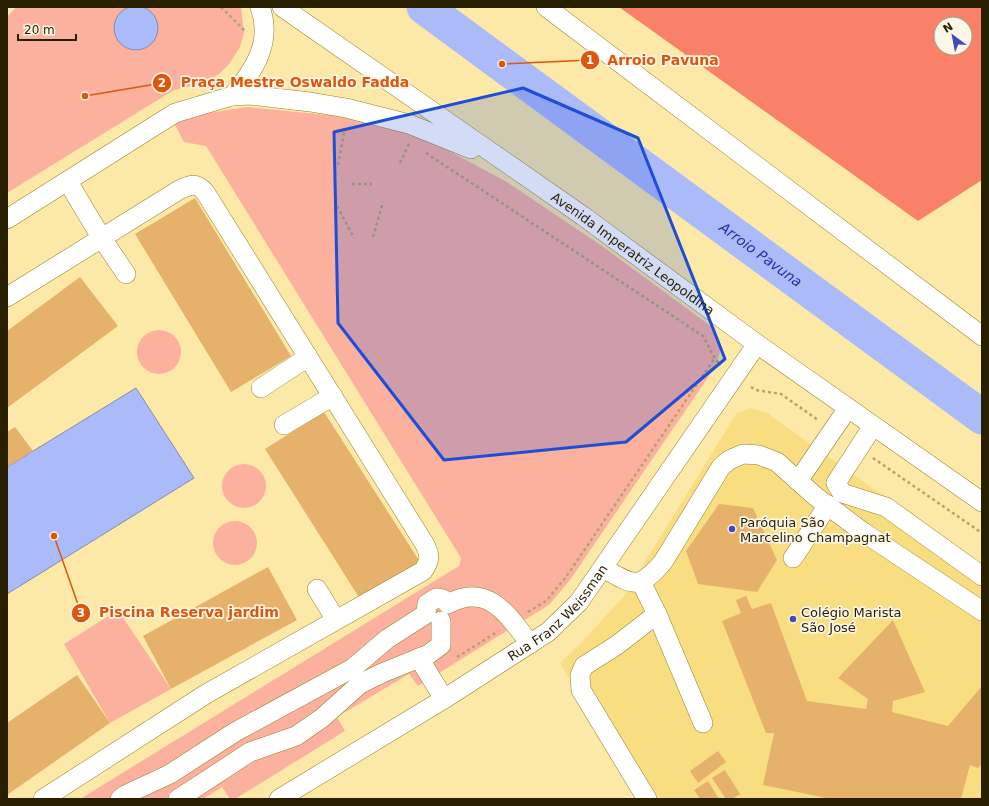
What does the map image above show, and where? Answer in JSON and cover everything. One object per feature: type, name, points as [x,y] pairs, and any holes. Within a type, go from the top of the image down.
[{"type":"street","points":[[232,96],[245,82],[258,61],[263,46],[264,30],[260,7]]},
{"type":"street","name":"Avenida Imperatriz Leopoldina","points":[[282,7],[500,160],[583,216],[757,344],[982,502]]},
{"type":"street","points":[[546,7],[982,336]]},
{"type":"street","points":[[7,219],[68,182],[175,113],[232,96],[250,95],[346,108],[409,124],[500,160]]},
{"type":"street","points":[[68,182],[101,237],[126,274]]},
{"type":"street","points":[[7,297],[101,237],[179,190],[192,185],[199,186],[205,192],[430,554],[429,563],[423,571],[206,694],[43,799]]},
{"type":"street","name":"Rua Franz Weissman","points":[[279,799],[444,700],[530,644],[565,617],[579,602],[603,568],[757,344]]},
{"type":"street","points":[[261,388],[308,357]]},
{"type":"street","points":[[284,425],[333,396]]},
{"type":"street","points":[[798,481],[832,429],[848,408]]},
{"type":"street","points":[[873,426],[836,482],[842,493],[886,507],[982,576]]},
{"type":"street","points":[[603,568],[628,582],[641,582],[651,575],[663,562],[721,467],[729,460],[743,454],[759,455],[777,462],[828,506],[863,532],[982,611]]},
{"type":"street","points":[[863,532],[864,522],[869,511],[876,504]]},
{"type":"street","points":[[793,558],[828,506]]},
{"type":"street","points":[[641,582],[657,614],[703,723]]},
{"type":"street","points":[[318,589],[336,620]]},
{"type":"street","points":[[120,799],[125,795],[170,774],[236,732],[353,668],[387,639],[433,618],[447,616],[449,611],[448,604],[459,598],[474,596],[496,603],[530,644]]},
{"type":"street","points":[[647,799],[581,690],[580,675],[584,666],[617,645],[657,614]]},
{"type":"street","points":[[178,799],[250,752],[296,736],[327,714],[360,684],[424,656],[441,645],[433,618]]},
{"type":"street","points":[[424,656],[444,700]]},
{"type":"path","points":[[221,7],[244,29],[258,61]]},
{"type":"path","points":[[338,164],[346,125],[339,124]]},
{"type":"path","points":[[400,163],[411,139]]},
{"type":"path","points":[[422,149],[703,336],[711,348],[714,359],[735,377],[756,390],[781,394],[832,429]]},
{"type":"path","points":[[352,184],[372,184]]},
{"type":"path","points":[[374,236],[383,202]]},
{"type":"path","points":[[337,206],[354,238]]},
{"type":"path","points":[[424,656],[455,658],[546,601],[566,577],[714,359]]},
{"type":"path","points":[[858,448],[982,533]]},
{"type":"highlighted area","points":[[523,88],[638,138],[725,359],[626,442],[444,460],[338,323],[334,132]]},
{"type":"shaded area","points":[[16,7],[241,7],[244,33],[240,47],[229,64],[219,74],[206,83],[174,90],[7,193],[7,17]]},
{"type":"shaded area","points":[[619,7],[982,7],[982,180],[918,221]]},
{"type":"shaded area","points":[[247,107],[348,117],[425,138],[507,182],[602,246],[712,327],[720,342],[720,351],[715,367],[570,580],[549,605],[418,686],[409,674],[337,717],[345,731],[235,799],[230,799],[222,787],[203,799],[80,799],[459,566],[461,558],[206,146],[184,142],[173,121],[195,115]]},
{"type":"shaded area","points":[[159,330],[171,334],[177,340],[181,352],[177,364],[171,370],[159,374],[147,370],[141,364],[137,352],[141,340],[147,334]]},
{"type":"shaded area","name":"Colégio Marista São José","points":[[751,408],[767,413],[982,566],[982,799],[640,799],[560,663],[582,642],[624,596],[736,414]]},
{"type":"shaded area","points":[[244,464],[256,468],[262,474],[266,486],[262,498],[256,504],[244,508],[232,504],[226,498],[222,486],[226,474],[232,468]]},
{"type":"shaded area","points":[[235,521],[247,525],[253,531],[257,543],[253,555],[247,561],[235,565],[223,561],[217,555],[213,543],[217,531],[223,525]]},
{"type":"shaded area","points":[[118,610],[171,689],[110,723],[64,644]]},
{"type":"water","points":[[136,6],[148,10],[154,16],[158,28],[154,40],[148,46],[136,50],[124,46],[118,40],[114,28],[118,16],[124,10]]},
{"type":"water","points":[[136,388],[194,478],[7,594],[7,467]]},
{"type":"building","points":[[195,198],[291,356],[231,392],[135,234]]},
{"type":"building","points":[[80,277],[118,326],[7,408],[7,331]]},
{"type":"building","points":[[324,412],[420,562],[360,599],[265,449]]},
{"type":"building","points":[[15,427],[33,451],[7,467],[7,432]]},
{"type":"building","name":"Paróquia São Marcelino Champagnat","points":[[719,504],[753,508],[777,560],[757,592],[698,584],[686,551]]},
{"type":"building","points":[[268,567],[297,620],[171,689],[143,636]]},
{"type":"building","points":[[746,596],[752,609],[771,603],[807,701],[866,709],[868,699],[838,678],[893,620],[925,692],[893,701],[892,712],[948,726],[982,686],[982,764],[978,768],[970,765],[961,799],[831,799],[763,785],[774,733],[766,733],[722,621],[741,613],[736,600]]},
{"type":"building","points":[[77,675],[110,723],[7,795],[7,723]]},
{"type":"building","points":[[718,751],[726,762],[698,783],[690,771]]},
{"type":"building","points":[[725,770],[740,794],[732,799],[726,799],[712,778]]},
{"type":"building","points":[[708,781],[719,799],[700,799],[694,790]]},
{"type":"waterway","name":"Arroio Pavuna","points":[[424,7],[982,417]]},
{"type":"place","name":"Arroio Pavuna","points":[[502,64]]},
{"type":"place","name":"Praça Mestre Oswaldo Fadda","points":[[85,96]]},
{"type":"place","name":"Paróquia São Marcelino Champagnat","points":[[732,529]]},
{"type":"place","name":"Piscina Reserva jardim","points":[[54,536]]},
{"type":"place","name":"Colégio Marista São José","points":[[793,619]]}]
